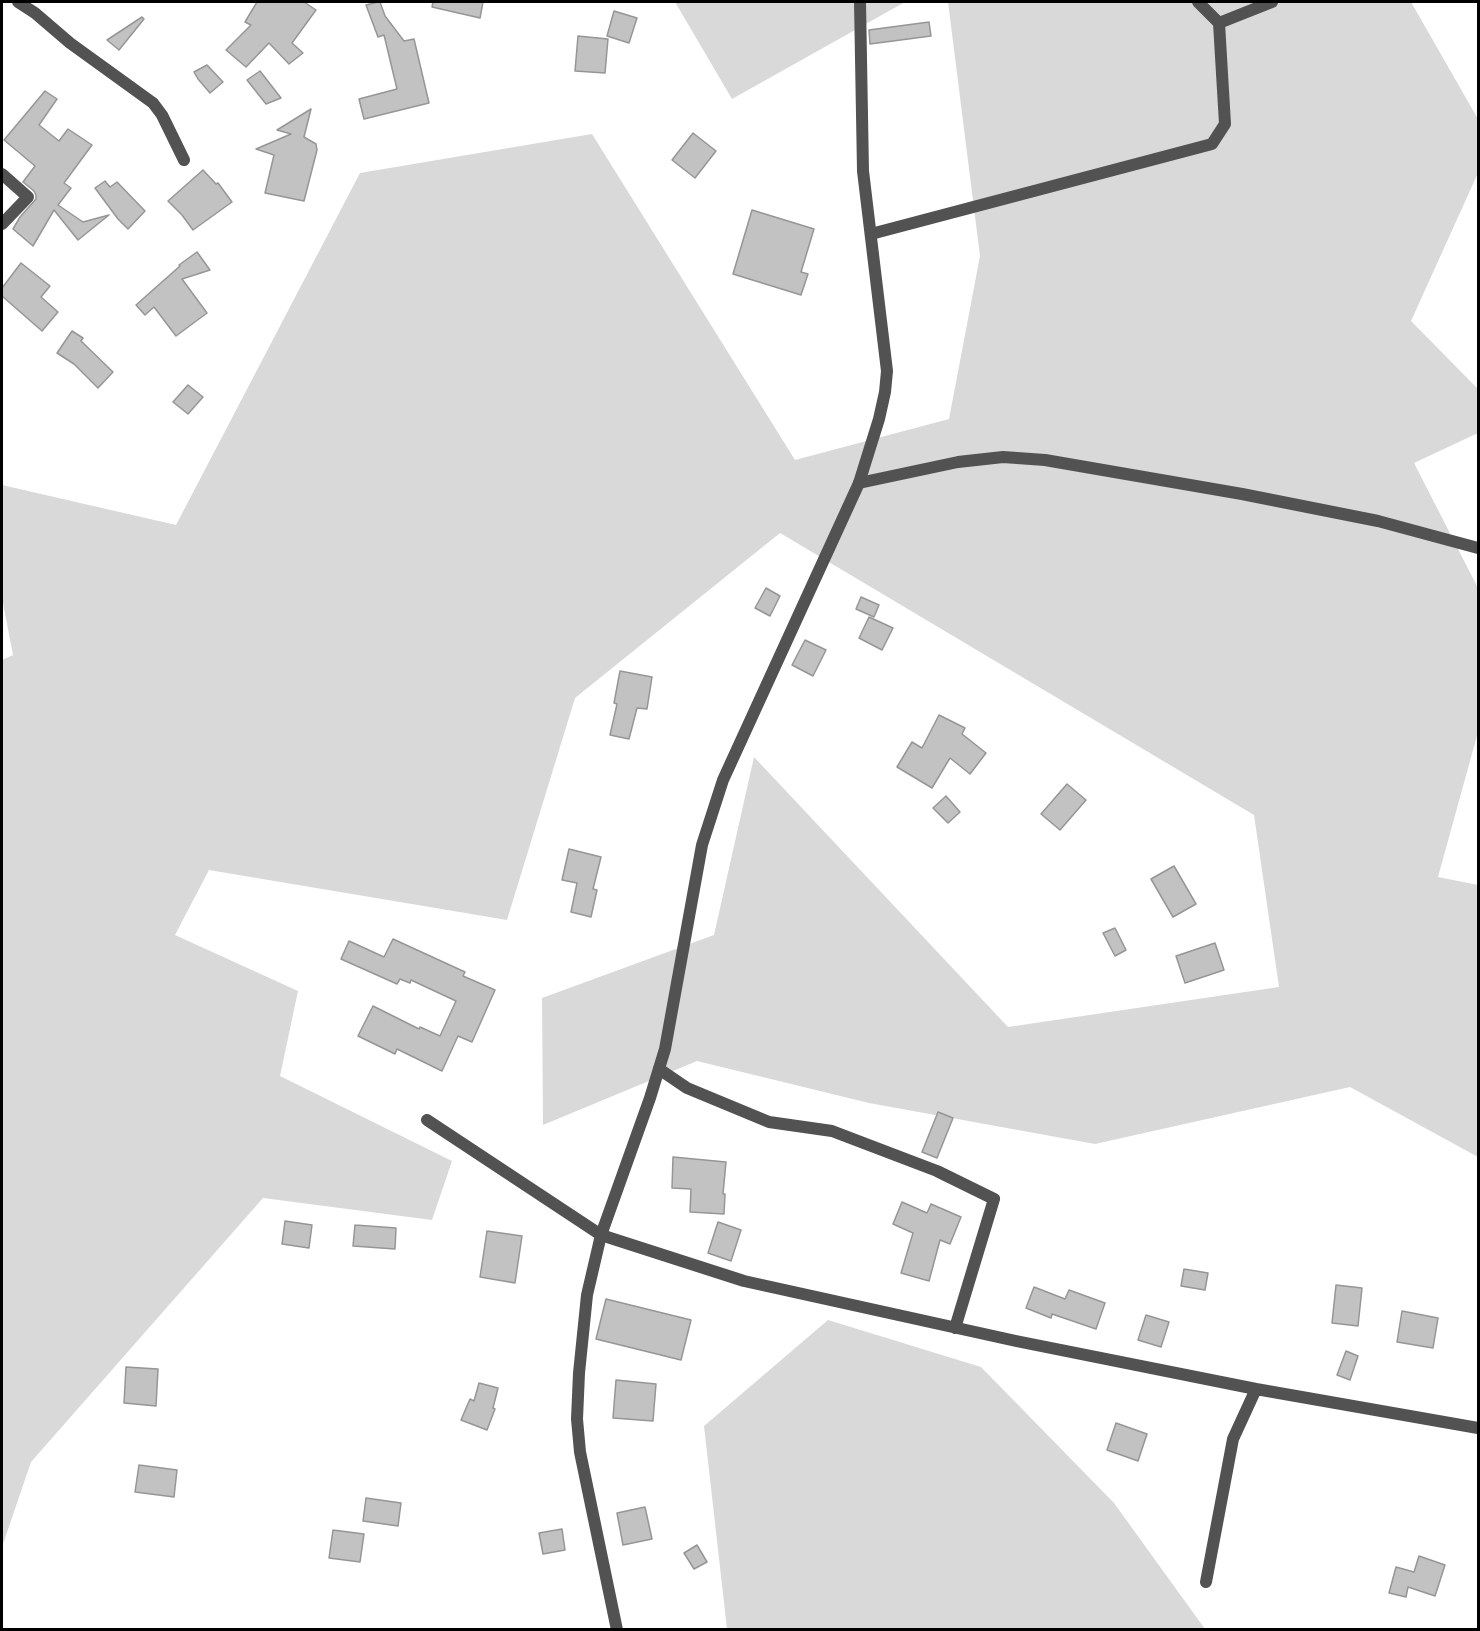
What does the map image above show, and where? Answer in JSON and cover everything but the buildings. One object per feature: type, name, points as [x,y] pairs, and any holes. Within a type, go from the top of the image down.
[{"type":"street","points":[[18,2],[153,103],[162,115],[184,160]]},
{"type":"street","points":[[617,1629],[580,1452],[577,1419],[587,1295],[601,1235],[665,1050],[702,845],[723,780],[859,483],[885,392],[887,371],[864,171],[860,2]]},
{"type":"street","points":[[871,234],[1212,144],[1225,124],[1219,23],[1198,2]]},
{"type":"street","points":[[1219,23],[1272,2]]},
{"type":"street","points":[[2,174],[28,197],[2,224]]},
{"type":"street","points":[[859,483],[969,461],[1003,457],[1045,460],[1230,492],[1378,521],[1479,548]]},
{"type":"street","points":[[659,1069],[687,1089],[770,1122],[832,1131],[937,1171],[994,1198],[955,1328]]},
{"type":"street","points":[[427,1120],[601,1235],[744,1281],[955,1328],[1256,1389],[1479,1428]]},
{"type":"street","points":[[1206,1582],[1233,1439],[1256,1389]]},
{"type":"shaded area","points":[[675,2],[905,2],[732,99]]},
{"type":"shaded area","points":[[948,2],[1411,2],[1478,119],[1478,173],[1411,321],[1478,389],[1478,433],[1414,463],[1478,588],[1478,732],[1438,877],[1478,885],[1478,1157],[1350,1087],[1095,1144],[869,1103],[697,1061],[543,1125],[542,998],[714,935],[754,757],[1008,1027],[1279,987],[1254,815],[780,533],[575,698],[507,920],[209,870],[175,935],[298,991],[280,1076],[452,1161],[432,1220],[263,1198],[31,1462],[2,1547],[2,660],[13,655],[2,598],[2,485],[176,525],[360,173],[592,134],[795,460],[949,419],[980,256]]},
{"type":"shaded area","points":[[828,1320],[981,1367],[1114,1503],[1205,1629],[727,1629],[704,1426]]}]
